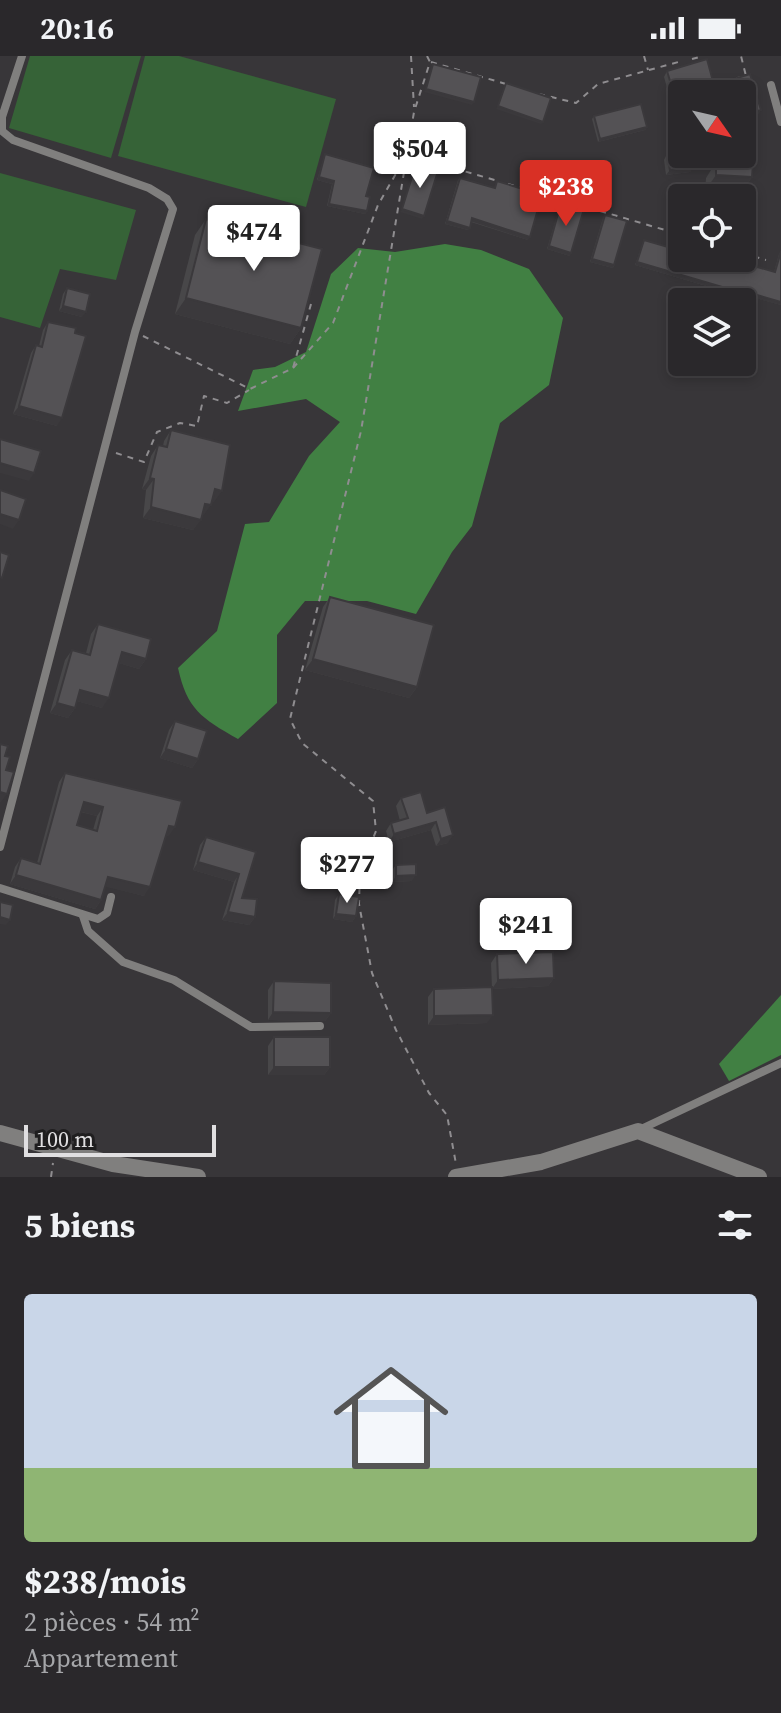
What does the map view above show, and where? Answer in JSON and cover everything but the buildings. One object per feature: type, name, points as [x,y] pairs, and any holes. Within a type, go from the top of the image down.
[{"type":"street","points":[[458,1177],[541,1162],[638,1131],[759,1177]]},
{"type":"street","points":[[0,1133],[113,1164],[198,1177]]},
{"type":"street","points":[[510,1177],[541,1162]]},
{"type":"lane","points":[[0,847],[135,332],[173,209],[167,199],[149,188],[13,140],[2,131],[2,117],[22,56]]},
{"type":"lane","points":[[771,85],[781,122]]},
{"type":"lane","points":[[0,888],[98,919],[107,913],[111,897]]},
{"type":"lane","points":[[83,916],[88,931],[123,962],[174,980],[251,1027],[320,1026]]},
{"type":"lane","points":[[638,1131],[781,1063]]},
{"type":"path","points":[[411,56],[414,112]]},
{"type":"path","points":[[427,56],[430,62],[414,112],[361,431],[290,719],[302,743],[373,801],[376,831],[360,871],[359,893],[372,973],[396,1030],[429,1093],[447,1115],[458,1177]]},
{"type":"path","points":[[644,56],[648,70]]},
{"type":"path","points":[[692,59],[703,56]]},
{"type":"path","points":[[731,80],[746,76],[741,56]]},
{"type":"path","points":[[533,92],[576,103],[598,84],[682,61]]},
{"type":"path","points":[[430,62],[519,88]]},
{"type":"path","points":[[407,155],[668,231]]},
{"type":"path","points":[[104,449],[144,462],[157,432],[180,423],[197,426],[204,396],[227,403],[293,368],[333,323],[378,205],[407,155]]},
{"type":"path","points":[[756,257],[766,260]]},
{"type":"path","points":[[293,368],[311,304]]},
{"type":"path","points":[[135,332],[250,389]]},
{"type":"green space","points":[[30,56],[141,56],[111,158],[9,128]]},
{"type":"green space","points":[[145,56],[179,56],[336,99],[306,207],[118,156]]},
{"type":"green space","points":[[0,173],[136,210],[116,280],[60,269],[40,328],[0,317]]},
{"type":"green space","points":[[445,244],[481,250],[529,269],[563,318],[549,385],[500,423],[472,526],[452,552],[416,614],[367,601],[305,601],[277,635],[277,703],[238,739],[214,725],[191,703],[178,668],[217,631],[245,524],[269,522],[309,456],[340,422],[306,399],[238,411],[253,370],[275,367],[306,352],[331,274],[358,248],[395,252]]},
{"type":"green space","points":[[781,995],[781,1055],[729,1081],[719,1064]]}]
